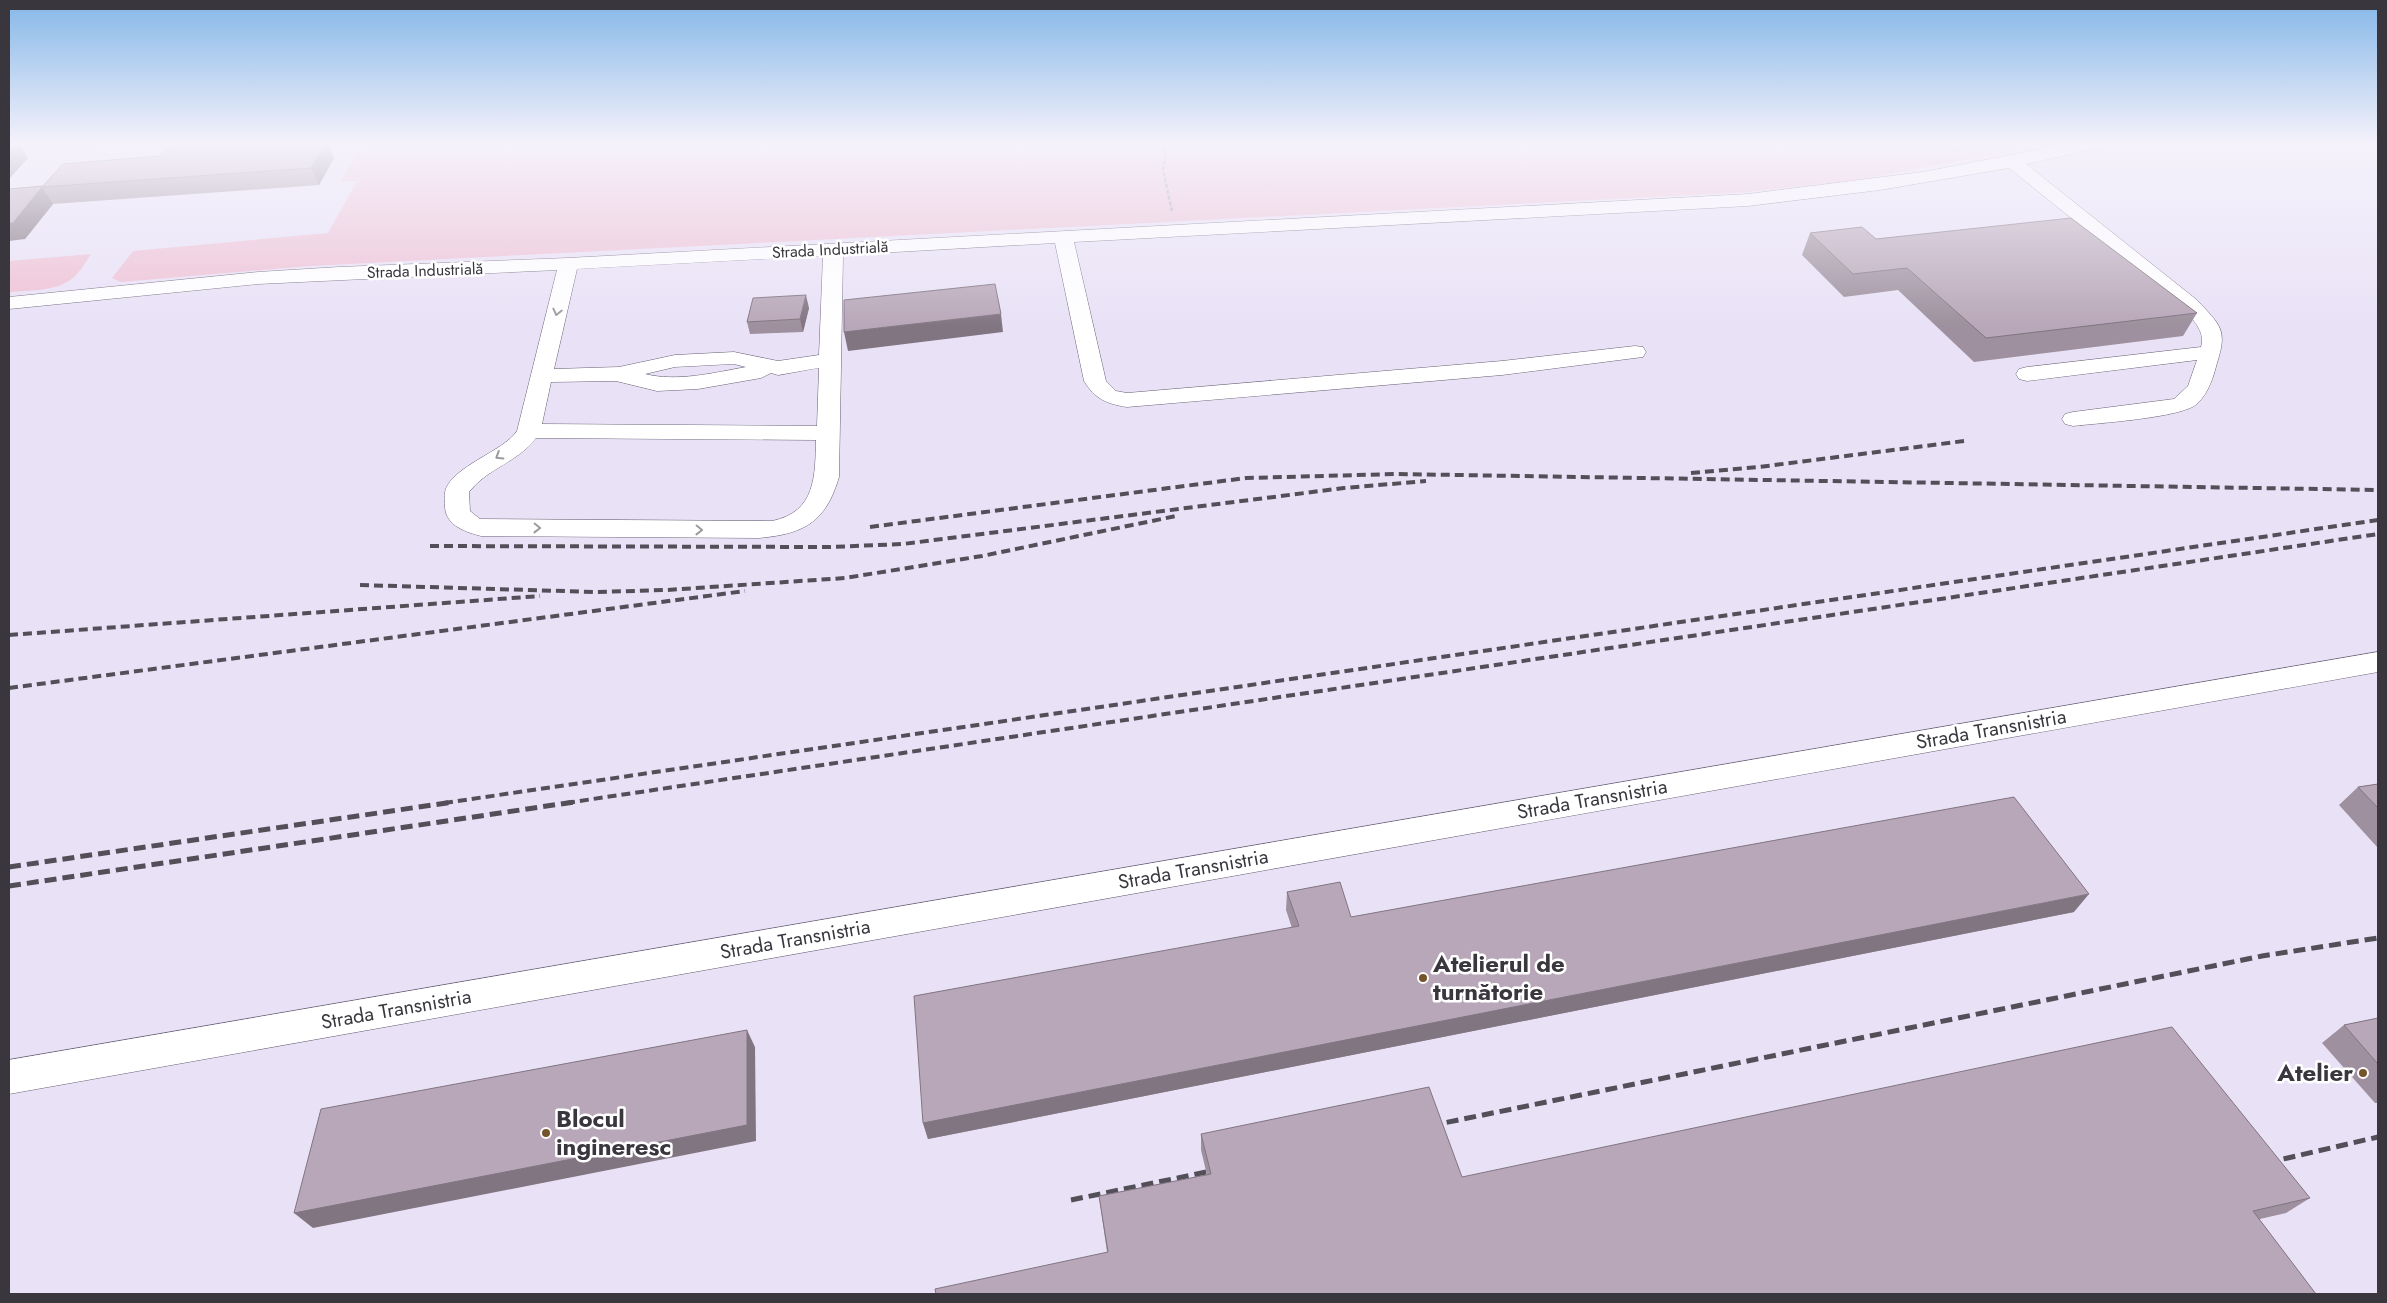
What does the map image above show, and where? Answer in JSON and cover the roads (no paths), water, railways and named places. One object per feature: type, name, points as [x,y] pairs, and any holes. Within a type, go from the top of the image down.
[{"type":"street","name":"Strada Industrială","points":[[9,303],[258,278],[568,264],[833,248],[1676,204]]},
{"type":"street","points":[[2065,204],[2190,304],[2208,324],[2213,342],[2199,386],[2182,404],[2073,419]]},
{"type":"street","points":[[1063,236],[1095,381],[1104,394],[1113,398],[1127,400],[1444,373],[1635,352]]},
{"type":"street","points":[[568,264],[529,431],[526,437],[515,446],[470,474],[457,491],[456,507],[458,514],[464,521],[481,528],[758,530],[786,527],[799,521],[810,512],[823,492],[827,477],[833,248]]},
{"type":"street","points":[[2027,374],[2210,352]]},
{"type":"street","points":[[543,376],[619,374],[657,384],[698,382],[830,360]]},
{"type":"street","points":[[529,431],[828,433]]},
{"type":"street","name":"Strada Transnistria","points":[[9,1077],[2378,662]]},
{"type":"railway","points":[[1691,473],[1759,467],[1964,441]]},
{"type":"railway","points":[[870,527],[1246,478],[1397,474],[2378,490]]},
{"type":"railway","points":[[430,546],[830,547],[903,544],[1344,488],[1426,481]]},
{"type":"railway","points":[[360,585],[596,592],[667,590],[845,578],[982,556],[1176,516]]},
{"type":"railway","points":[[444,803],[2378,520]]},
{"type":"railway","points":[[566,803],[2378,534]]},
{"type":"railway","points":[[9,688],[745,591]]},
{"type":"railway","points":[[9,635],[540,596]]},
{"type":"railway","points":[[9,867],[453,802]]},
{"type":"railway","points":[[9,886],[574,802]]},
{"type":"railway","points":[[1429,1126],[2262,956],[2378,938]]},
{"type":"railway","points":[[2266,1163],[2378,1137]]},
{"type":"railway","points":[[1071,1200],[1221,1169]]},
{"type":"place","name":"Atelierul de turnătorie","points":[[1423,978]]},
{"type":"place","name":"Atelier","points":[[2363,1073]]},
{"type":"place","name":"Blocul ingineresc","points":[[546,1133]]}]
